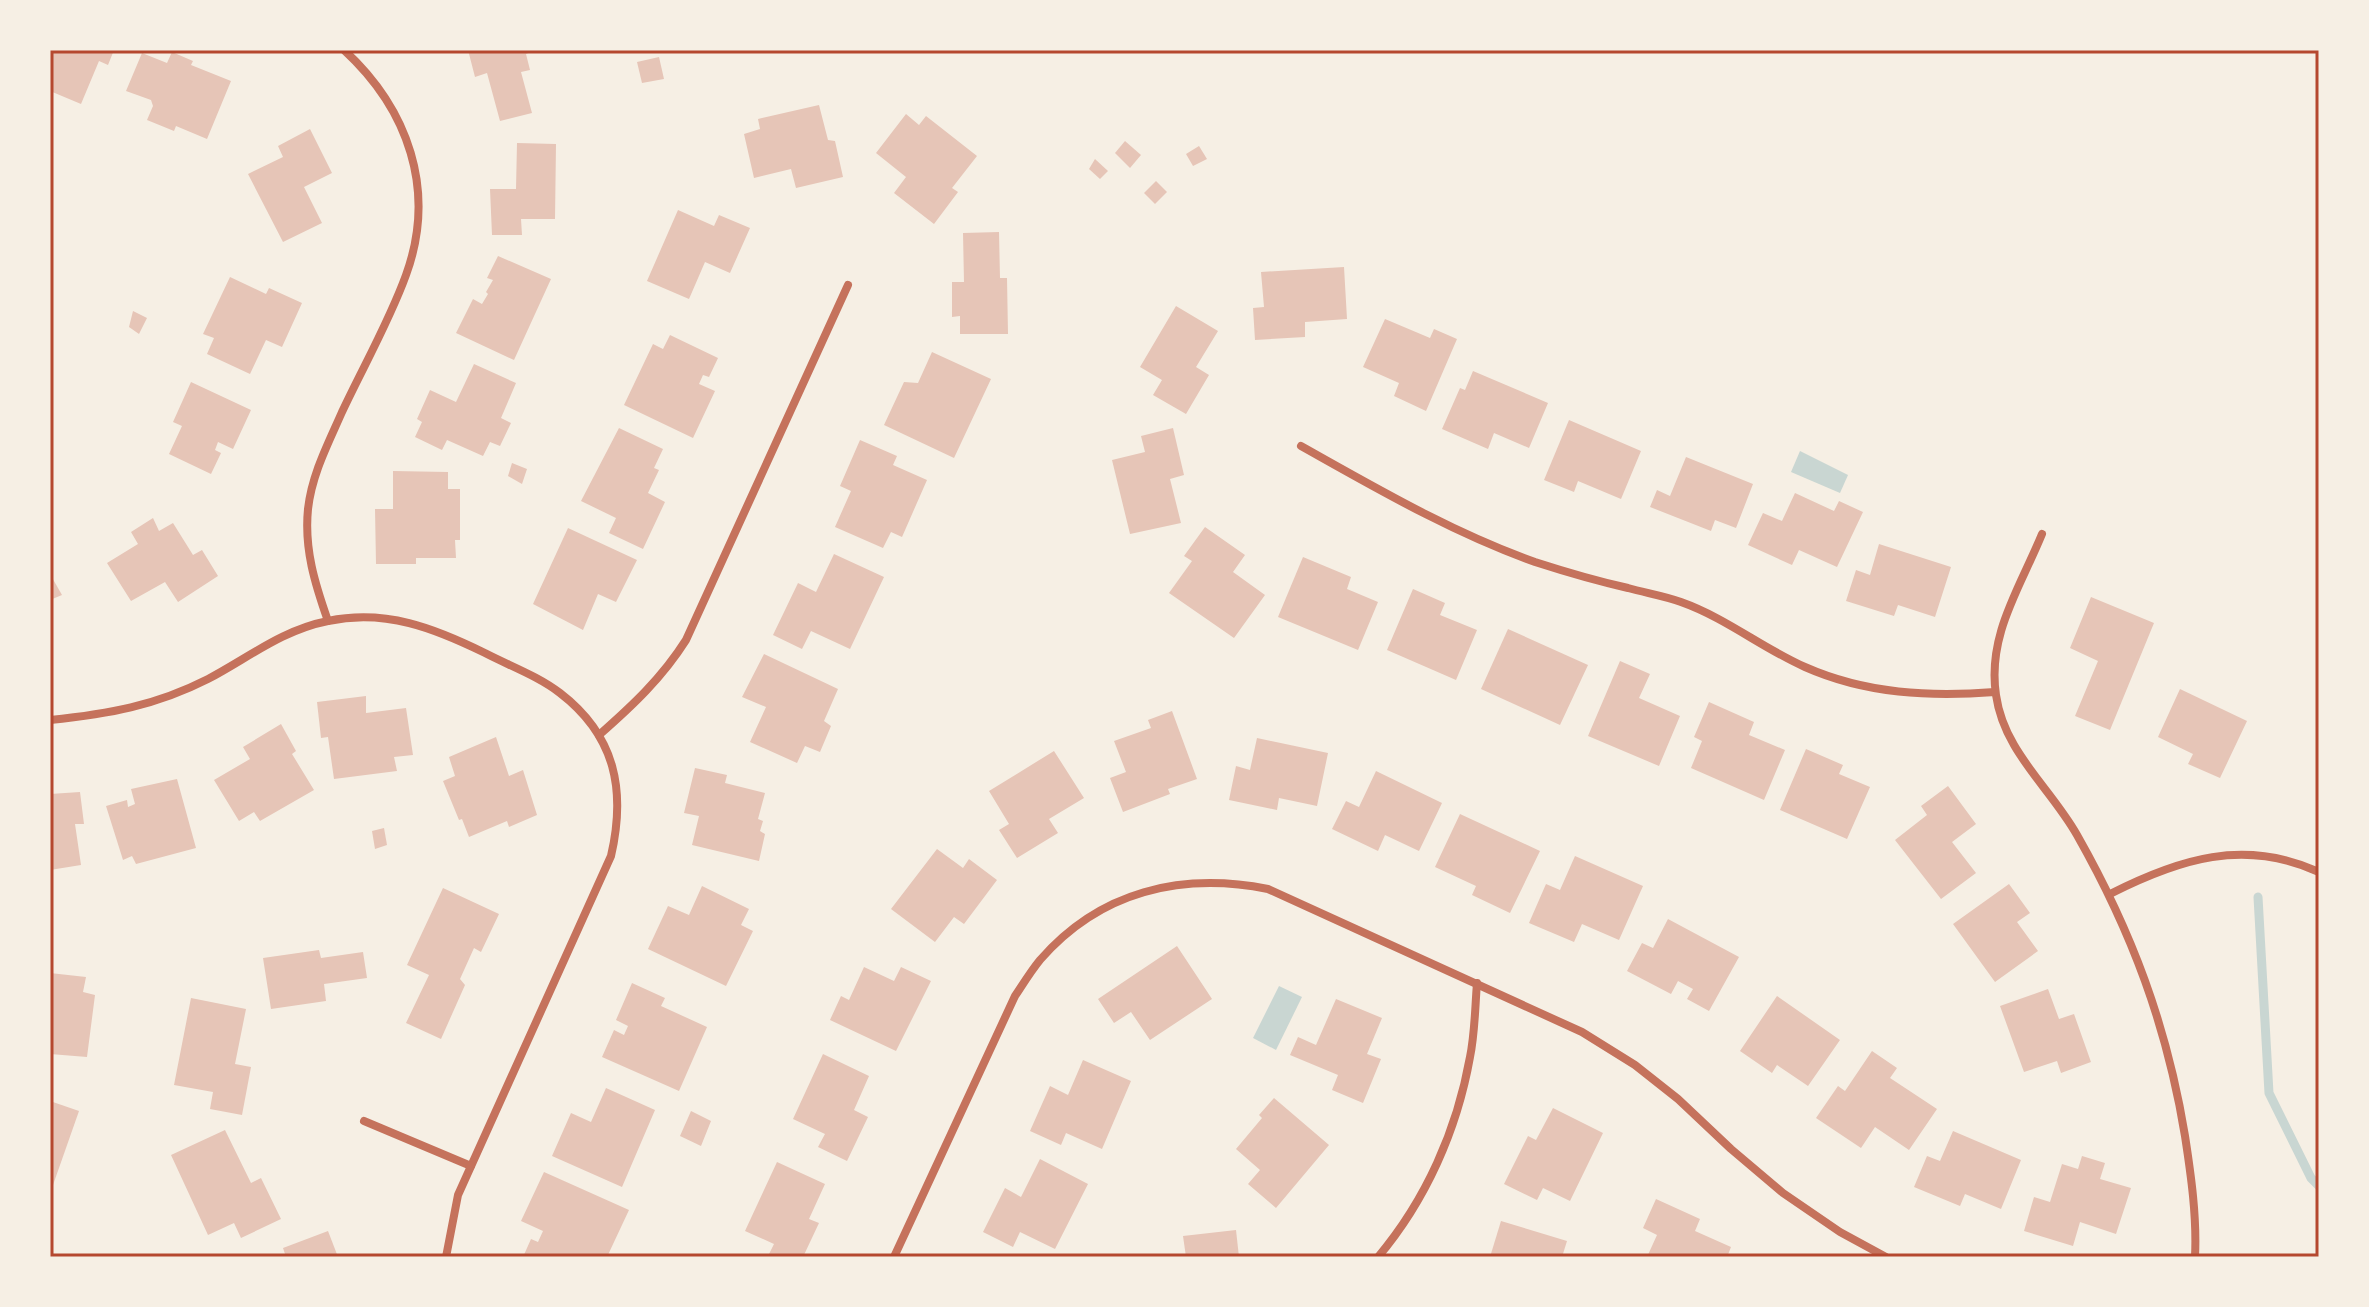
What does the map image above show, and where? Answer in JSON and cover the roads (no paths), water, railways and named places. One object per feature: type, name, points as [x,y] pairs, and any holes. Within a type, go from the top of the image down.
[{"type":"street","points":[[328,621],[312,577],[307,543],[308,508],[315,475],[406,274],[416,234],[418,193],[413,159],[402,126],[386,96],[365,69],[344,50]]},
{"type":"street","points":[[599,735],[642,698],[686,640],[848,285]]},
{"type":"street","points":[[1301,446],[1384,493],[1476,538],[1551,567],[1679,601],[1723,620],[1782,655],[1850,683],[1898,693],[1945,696],[1995,692]]},
{"type":"street","points":[[2042,534],[2000,629],[1995,663],[1995,692],[2000,718],[2020,758],[2064,813],[2110,894],[2132,943],[2160,1021],[2177,1087],[2190,1168],[2195,1257]]},
{"type":"street","points":[[50,720],[112,713],[165,698],[209,678],[285,634],[328,621],[365,618],[399,620],[439,630],[558,692],[579,710],[599,735],[609,755],[618,788],[619,823],[611,856],[458,1195],[446,1257]]},
{"type":"street","points":[[2110,894],[2148,874],[2187,860],[2228,854],[2269,857],[2302,864],[2319,872]]},
{"type":"street","points":[[894,1257],[1015,996],[1039,961],[1068,932],[1102,909],[1159,887],[1201,882],[1235,883],[1268,889],[1582,1032],[1635,1065],[1678,1099],[1783,1193],[1840,1232],[1886,1257]]},
{"type":"street","points":[[1378,1257],[1418,1202],[1442,1153],[1461,1101],[1471,1054],[1477,983]]},
{"type":"street","points":[[364,1121],[471,1166]]},
{"type":"waterway","points":[[2258,897],[2269,1093],[2311,1178],[2319,1186]]}]
